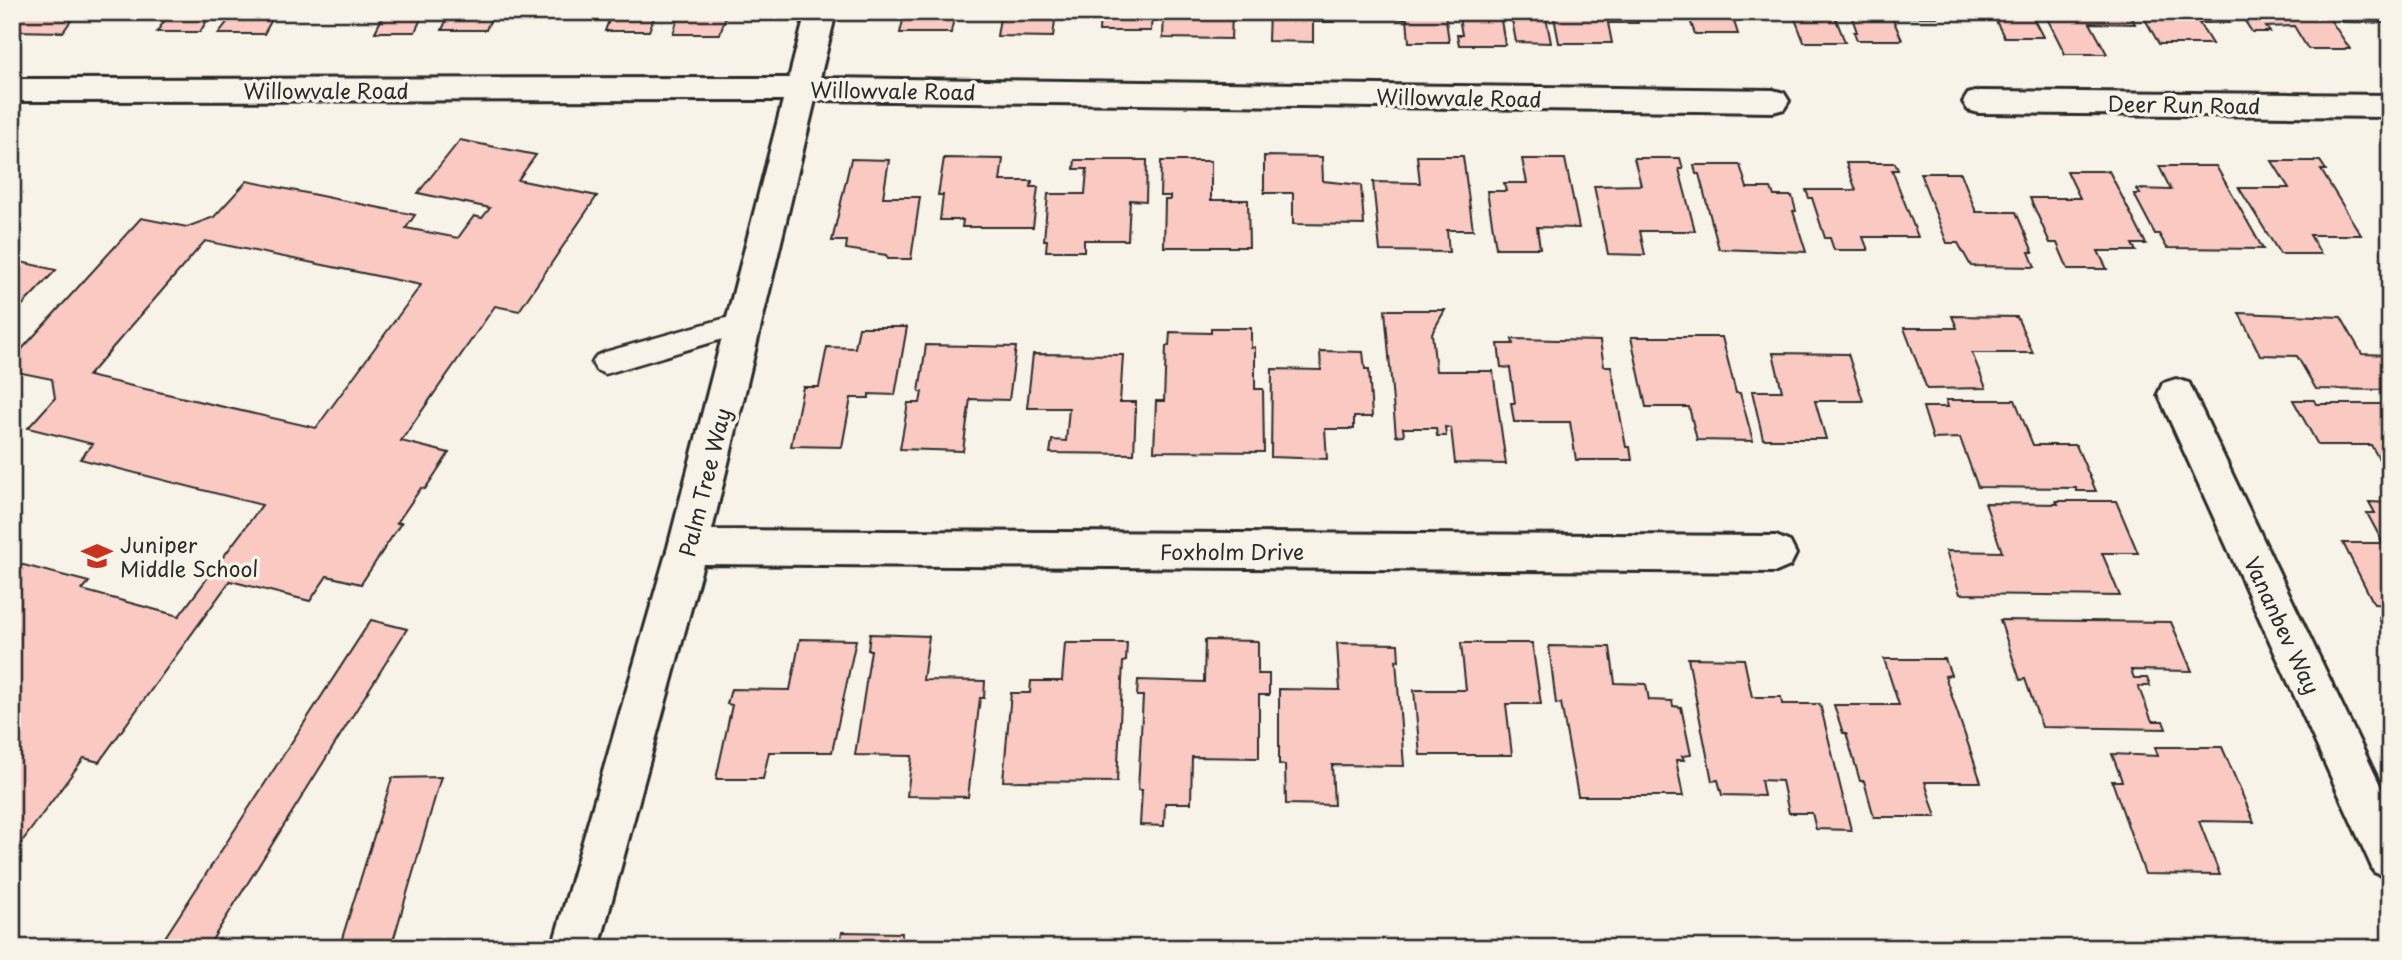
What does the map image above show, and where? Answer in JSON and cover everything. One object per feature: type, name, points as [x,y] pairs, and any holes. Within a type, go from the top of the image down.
[{"type":"street","name":"Palm Tree Way","points":[[575,948],[688,547],[821,12]]},
{"type":"street","name":"Willowvale Road","points":[[12,90],[803,89],[1773,101]]},
{"type":"street","name":"Deer Run Road","points":[[1979,102],[2390,106]]},
{"type":"street","name":"Vananbev Way","points":[[2176,394],[2390,856]]},
{"type":"street","name":"Foxholm Drive","points":[[688,547],[1776,554]]},
{"type":"lane","points":[[605,363],[744,323]]},
{"type":"building","points":[[16,12],[77,12],[63,32],[12,31],[12,17]]},
{"type":"building","points":[[170,12],[212,12],[200,32],[157,32]]},
{"type":"building","points":[[235,12],[276,12],[264,34],[218,34]]},
{"type":"building","points":[[385,12],[424,12],[415,32],[375,32]]},
{"type":"building","points":[[450,12],[494,12],[486,30],[442,30]]},
{"type":"building","points":[[612,12],[656,12],[649,31],[605,31]]},
{"type":"building","points":[[680,12],[727,12],[720,34],[673,34]]},
{"type":"building","points":[[905,12],[955,12],[951,33],[900,33]]},
{"type":"building","points":[[1001,12],[1056,12],[1053,37],[997,36]]},
{"type":"building","points":[[1100,12],[1152,12],[1151,31],[1099,31]]},
{"type":"building","points":[[1164,12],[1250,14],[1232,14],[1231,39],[1163,38]]},
{"type":"building","points":[[1269,12],[1347,12],[1348,16],[1334,16],[1335,22],[1313,22],[1313,42],[1268,41]]},
{"type":"building","points":[[1361,12],[1445,12],[1449,42],[1409,42],[1407,19],[1362,19]]},
{"type":"building","points":[[1458,12],[1545,12],[1551,43],[1516,42],[1512,20],[1501,20],[1505,45],[1459,45],[1457,35],[1462,35]]},
{"type":"building","points":[[1553,12],[1642,12],[1644,18],[1637,18],[1638,23],[1608,23],[1612,43],[1559,43]]},
{"type":"building","points":[[1653,12],[1731,12],[1738,34],[1695,34],[1689,17],[1654,17]]},
{"type":"building","points":[[1747,12],[1833,12],[1845,42],[1804,42],[1795,19],[1750,19]]},
{"type":"building","points":[[1850,12],[1935,12],[1937,17],[1892,17],[1902,40],[1857,40]]},
{"type":"building","points":[[1948,12],[2030,12],[2043,37],[2004,37],[1992,13]]},
{"type":"building","points":[[2044,12],[2129,12],[2135,24],[2090,23],[2107,54],[2065,54]]},
{"type":"building","points":[[2141,12],[2228,12],[2232,19],[2227,19],[2230,23],[2199,23],[2212,44],[2159,44]]},
{"type":"building","points":[[2239,12],[2325,12],[2350,49],[2308,49],[2294,26],[2266,27],[2270,32],[2252,32]]},
{"type":"building","points":[[2335,12],[2390,12],[2390,26],[2387,23],[2342,22]]},
{"type":"building","points":[[460,140],[536,155],[518,180],[597,196],[519,311],[495,306],[401,441],[449,453],[425,489],[421,488],[397,523],[401,523],[361,584],[327,576],[310,601],[230,581],[99,762],[84,758],[12,855],[12,562],[89,582],[82,590],[179,616],[262,505],[80,459],[93,444],[28,428],[55,398],[52,379],[12,371],[12,360],[141,218],[187,227],[214,217],[247,181],[415,215],[406,228],[458,238],[474,216],[482,218],[490,208],[418,193]],"holes":[[[205,241],[421,285],[316,428],[88,376]]]},
{"type":"building","points":[[1264,156],[1322,157],[1323,181],[1361,185],[1364,225],[1293,224],[1293,193],[1264,193]]},
{"type":"building","points":[[1417,156],[1463,156],[1473,230],[1447,230],[1449,252],[1380,251],[1373,182],[1420,183]]},
{"type":"building","points":[[944,158],[1003,159],[1000,181],[1032,181],[1031,187],[1038,187],[1033,227],[962,227],[963,220],[940,220],[943,195],[938,195]]},
{"type":"building","points":[[1634,158],[1680,158],[1683,169],[1679,169],[1695,231],[1640,231],[1645,255],[1608,254],[1594,186],[1641,185]]},
{"type":"building","points":[[851,159],[889,160],[883,197],[920,197],[911,259],[888,259],[886,255],[846,249],[847,241],[832,241]]},
{"type":"building","points":[[1522,159],[1565,159],[1579,228],[1537,227],[1540,248],[1496,248],[1487,191],[1506,191],[1504,183],[1527,183]]},
{"type":"building","points":[[1075,160],[1147,160],[1146,201],[1130,200],[1128,240],[1084,240],[1084,251],[1046,251],[1047,240],[1044,240],[1048,194],[1085,194],[1087,169],[1074,169]]},
{"type":"building","points":[[1161,161],[1211,161],[1211,200],[1248,200],[1249,247],[1164,247],[1165,200],[1170,200],[1170,196],[1160,196]]},
{"type":"building","points":[[2272,161],[2320,161],[2326,170],[2321,170],[2361,235],[2310,235],[2321,254],[2280,254],[2239,188],[2289,188]]},
{"type":"building","points":[[1846,163],[1895,163],[1898,170],[1892,170],[1918,237],[1863,237],[1868,250],[1834,250],[1830,238],[1825,238],[1812,198],[1809,198],[1806,190],[1856,190]]},
{"type":"building","points":[[1694,165],[1740,165],[1747,188],[1771,188],[1774,196],[1792,196],[1796,211],[1793,211],[1806,252],[1719,249],[1699,174],[1696,174]]},
{"type":"building","points":[[2159,166],[2216,166],[2263,249],[2167,248],[2159,234],[2155,234],[2134,194],[2140,194],[2137,189],[2171,190]]},
{"type":"building","points":[[2067,171],[2109,171],[2146,244],[2132,244],[2136,251],[2098,251],[2107,269],[2068,269],[2057,243],[2050,243],[2030,198],[2080,198]]},
{"type":"building","points":[[1920,173],[1961,173],[1976,212],[2016,212],[2033,252],[2029,252],[2035,267],[1971,266],[1958,243],[1947,243]]},
{"type":"building","points":[[12,260],[56,270],[12,316]]},
{"type":"building","points":[[1385,310],[1445,310],[1432,333],[1436,371],[1493,371],[1506,464],[1455,463],[1451,428],[1445,427],[1446,436],[1437,436],[1436,428],[1403,428],[1404,435],[1396,436]]},
{"type":"building","points":[[2239,313],[2341,317],[2362,354],[2390,355],[2390,390],[2316,389],[2297,356],[2260,355]]},
{"type":"building","points":[[1952,316],[2017,317],[2033,353],[1972,353],[1986,388],[1927,389],[1904,328],[1957,328]]},
{"type":"building","points":[[859,327],[907,327],[895,395],[869,394],[869,398],[851,398],[842,447],[791,446],[803,387],[819,387],[827,347],[855,348]]},
{"type":"building","points":[[1211,328],[1251,328],[1251,348],[1255,347],[1255,389],[1263,389],[1264,452],[1154,451],[1156,401],[1164,401],[1166,346],[1169,346],[1170,332],[1211,333]]},
{"type":"building","points":[[1631,337],[1722,337],[1736,393],[1740,393],[1753,441],[1697,440],[1689,407],[1646,407]]},
{"type":"building","points":[[1512,339],[1600,341],[1604,366],[1611,366],[1626,447],[1630,447],[1632,460],[1576,460],[1570,422],[1514,422],[1511,403],[1515,403],[1510,368],[1501,367],[1498,344],[1513,344]]},
{"type":"building","points":[[926,345],[1016,347],[1009,400],[970,399],[963,451],[900,449],[908,403],[920,403],[922,392],[919,392]]},
{"type":"building","points":[[1320,351],[1363,352],[1365,369],[1369,369],[1372,417],[1354,417],[1354,429],[1325,429],[1327,459],[1271,457],[1272,369],[1321,370]]},
{"type":"building","points":[[1773,353],[1848,354],[1863,401],[1815,401],[1826,439],[1763,439],[1752,391],[1782,391]]},
{"type":"building","points":[[1033,354],[1123,355],[1120,402],[1136,402],[1134,454],[1050,453],[1052,440],[1066,441],[1069,408],[1027,408]]},
{"type":"building","points":[[1946,400],[2015,400],[2033,445],[2076,445],[2096,491],[2077,491],[2076,488],[1978,487],[1960,438],[1933,439],[1923,407],[1948,407]]},
{"type":"building","points":[[2293,400],[2314,400],[2316,404],[2390,404],[2390,478],[2371,445],[2318,445]]},
{"type":"building","points":[[2056,501],[2116,501],[2138,553],[2102,553],[2120,596],[1960,594],[1946,551],[2002,552],[1985,503],[2058,504]]},
{"type":"building","points":[[2369,502],[2390,503],[2390,605],[2374,604],[2343,543],[2383,543],[2367,513],[2375,513]]},
{"type":"building","points":[[2379,618],[2390,618],[2390,640]]},
{"type":"building","points":[[371,620],[407,629],[207,948],[158,948]]},
{"type":"building","points":[[2000,620],[2171,622],[2192,671],[2131,670],[2134,678],[2147,678],[2150,686],[2138,686],[2152,721],[2163,721],[2166,729],[2042,727],[2025,679],[2020,680]]},
{"type":"building","points":[[870,634],[929,636],[923,680],[985,681],[984,698],[980,698],[968,797],[907,796],[912,756],[855,755],[871,650],[868,650]]},
{"type":"building","points":[[800,639],[856,640],[832,752],[769,752],[763,779],[716,779],[732,705],[727,704],[731,689],[790,690]]},
{"type":"building","points":[[1205,640],[1258,641],[1258,674],[1269,674],[1269,695],[1259,695],[1259,758],[1192,757],[1191,803],[1165,803],[1164,826],[1140,825],[1142,790],[1138,790],[1143,696],[1137,696],[1138,680],[1204,682]]},
{"type":"building","points":[[1065,643],[1127,643],[1126,661],[1123,662],[1117,782],[1003,781],[1011,693],[1030,693],[1031,681],[1062,681]]},
{"type":"building","points":[[1337,643],[1398,644],[1399,661],[1396,660],[1404,766],[1332,765],[1334,805],[1286,804],[1285,765],[1279,765],[1279,689],[1340,690]]},
{"type":"building","points":[[1461,643],[1532,643],[1541,704],[1506,704],[1512,755],[1420,755],[1414,690],[1466,690]]},
{"type":"building","points":[[1549,646],[1610,647],[1615,683],[1646,684],[1649,700],[1672,701],[1673,706],[1681,707],[1691,755],[1682,756],[1684,760],[1676,760],[1683,796],[1578,796],[1561,703],[1556,704]]},
{"type":"building","points":[[1688,658],[1744,659],[1752,697],[1781,697],[1782,704],[1820,704],[1851,830],[1816,829],[1812,813],[1789,813],[1782,781],[1761,780],[1764,796],[1722,795],[1718,780],[1712,781]]},
{"type":"building","points":[[1884,659],[1945,659],[1951,675],[1945,676],[1981,782],[1925,782],[1936,817],[1874,817],[1864,781],[1860,781],[1846,733],[1843,733],[1834,705],[1899,705]]},
{"type":"building","points":[[2155,747],[2222,747],[2254,822],[2199,821],[2220,875],[2145,874],[2112,781],[2122,781],[2112,754],[2158,756]]},
{"type":"building","points":[[441,777],[391,948],[339,948],[392,778]]},
{"type":"building","points":[[842,932],[902,933],[901,948],[839,948]]},
{"type":"place","name":"Juniper Middle School","points":[[97,556]]}]
